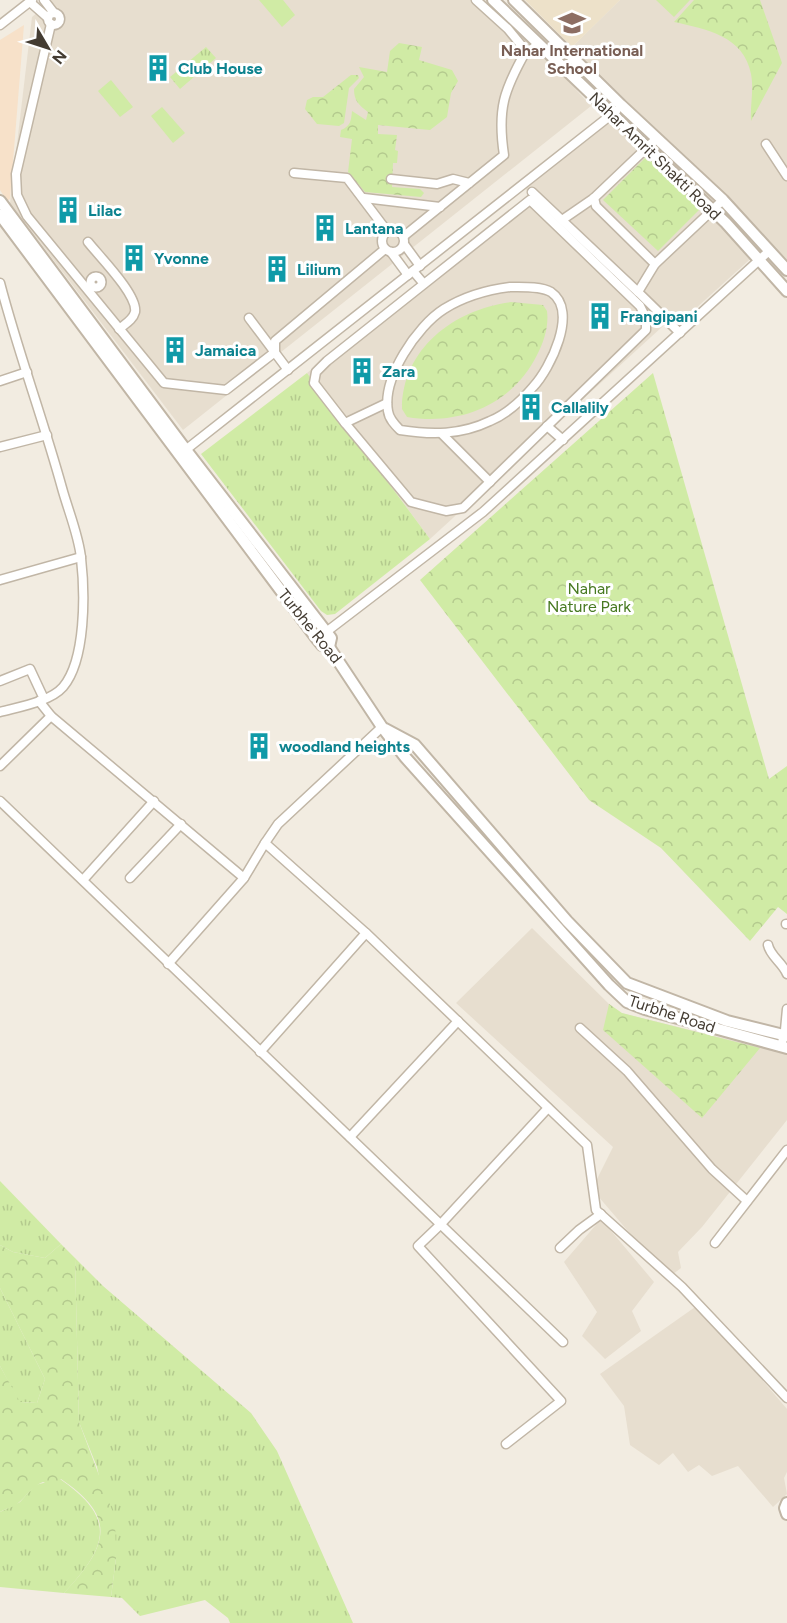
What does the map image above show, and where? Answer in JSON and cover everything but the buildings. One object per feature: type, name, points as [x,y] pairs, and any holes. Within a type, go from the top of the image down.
[{"type":"street","points":[[44,0],[51,18],[16,174],[17,195],[27,216],[90,287],[119,329],[164,383],[226,390],[275,352]]},
{"type":"street","points":[[275,352],[275,342],[388,251],[398,252],[404,240],[504,154],[500,128],[502,101],[512,76],[526,51],[508,29],[476,0]]},
{"type":"street","name":"Nahar Amrit Shakti Road","points":[[493,0],[534,45],[712,209],[787,291]]},
{"type":"street","name":"Nahar Amrit Shakti Road","points":[[514,0],[656,139],[723,200],[787,270]]},
{"type":"street","points":[[0,25],[32,1],[51,18]]},
{"type":"street","points":[[329,647],[332,638],[183,452],[621,105]]},
{"type":"street","points":[[562,220],[594,198],[656,139]]},
{"type":"street","points":[[766,144],[787,176]]},
{"type":"street","points":[[294,173],[348,178],[387,231]]},
{"type":"street","points":[[391,179],[437,184],[453,179],[469,183]]},
{"type":"street","points":[[696,194],[704,183]]},
{"type":"street","points":[[532,192],[680,333]]},
{"type":"street","points":[[364,198],[440,207]]},
{"type":"street","points":[[594,198],[596,206],[654,264]]},
{"type":"street","points":[[530,200],[640,306],[646,318],[646,330],[490,482],[463,508],[446,511],[411,502],[314,383],[316,372],[327,361],[424,285],[530,200]]},
{"type":"street","points":[[638,292],[654,264],[723,200]]},
{"type":"street","points":[[0,201],[71,302],[90,287]]},
{"type":"street","name":"Turbhe Road","points":[[0,214],[71,302],[183,452],[317,639],[322,645],[329,647],[382,727],[405,757],[609,985],[627,1002],[727,1026],[784,1047]]},
{"type":"street","points":[[387,231],[395,230],[404,240],[414,271]]},
{"type":"street","points":[[387,231],[382,240],[388,251],[414,271],[424,285]]},
{"type":"street","points":[[88,242],[133,297],[135,311],[133,318],[119,329]]},
{"type":"street","points":[[317,639],[483,512],[769,251]]},
{"type":"street","points":[[0,283],[3,310],[27,372],[47,435],[81,557],[82,616],[77,658],[62,688],[41,700],[0,712]]},
{"type":"street","points":[[528,287],[549,291],[557,298],[563,318],[554,354],[535,386],[522,399],[493,420],[476,427],[442,434],[400,430],[391,420],[387,403],[397,367],[405,351],[421,329],[442,311],[466,298],[492,289],[528,287]]},
{"type":"street","points":[[249,318],[288,370]]},
{"type":"street","points":[[0,381],[27,372]]},
{"type":"street","points":[[345,423],[387,403]]},
{"type":"street","points":[[547,426],[563,440]]},
{"type":"street","points":[[442,434],[490,482]]},
{"type":"street","points":[[0,447],[47,435]]},
{"type":"street","points":[[0,580],[81,557]]},
{"type":"street","points":[[0,681],[30,669],[41,700],[51,716],[244,878]]},
{"type":"street","points":[[0,766],[51,716]]},
{"type":"street","points":[[168,964],[244,878],[278,824],[382,727],[416,745],[567,921],[627,983],[727,1026],[786,1030]]},
{"type":"street","points":[[0,801],[563,1342]]},
{"type":"street","points":[[83,880],[154,801]]},
{"type":"street","points":[[130,878],[181,824]]},
{"type":"street","points":[[266,843],[366,933],[587,1145],[596,1210],[682,1287],[787,1398]]},
{"type":"street","points":[[260,1052],[366,933]]},
{"type":"street","points":[[768,945],[769,950],[783,965],[787,974]]},
{"type":"street","points":[[627,1002],[634,986]]},
{"type":"street","points":[[784,1047],[787,1009]]},
{"type":"street","points":[[350,1137],[458,1021]]},
{"type":"street","points":[[580,1028],[627,1071],[706,1163],[747,1201]]},
{"type":"street","points":[[506,1444],[561,1401],[418,1246],[548,1108]]},
{"type":"street","points":[[715,1243],[787,1150]]},
{"type":"street","points":[[560,1248],[601,1214]]},
{"type":"street","points":[[787,1503],[785,1508],[787,1514]]},
{"type":"shaded area","points":[[52,0],[485,0],[534,44],[591,106],[183,430],[10,203],[32,17]]},
{"type":"shaded area","name":"Nahar International School","points":[[525,0],[620,0],[572,47]]},
{"type":"shaded area","points":[[620,0],[787,0],[787,263],[768,243],[673,329],[523,187],[620,105],[696,175],[627,101],[572,47]]},
{"type":"shaded area","points":[[24,25],[10,199],[7,201],[0,190],[0,40]]},
{"type":"shaded area","points":[[530,196],[663,326],[430,539],[307,373]]},
{"type":"shaded area","points":[[532,928],[621,1013],[787,1054],[787,1120],[702,1227],[678,1252],[681,1268],[668,1278],[592,1189],[613,1147],[456,1003]]},
{"type":"shaded area","points":[[601,1219],[654,1282],[632,1311],[641,1331],[605,1359],[582,1336],[597,1312],[564,1262]]},
{"type":"shaded area","points":[[698,1305],[787,1409],[787,1472],[784,1478],[787,1494],[773,1507],[738,1466],[712,1476],[699,1465],[688,1472],[673,1453],[659,1465],[630,1445],[624,1406],[600,1374]]},
{"type":"green space","points":[[259,0],[283,0],[295,15],[282,27]]},
{"type":"green space","points":[[656,0],[690,0],[674,17]]},
{"type":"green space","points":[[694,0],[760,0],[782,63],[751,121],[751,74],[741,51],[722,36],[674,22]]},
{"type":"green space","points":[[399,43],[422,47],[419,60],[452,70],[458,81],[451,93],[447,117],[430,130],[378,125],[378,134],[397,135],[395,150],[398,151],[397,163],[393,163],[392,187],[420,189],[424,193],[421,197],[365,192],[348,172],[352,139],[340,137],[341,130],[350,122],[352,111],[366,120],[368,112],[358,102],[354,93],[354,89],[364,77],[359,67],[387,72],[390,51]]},
{"type":"green space","points":[[206,47],[216,58],[180,89],[170,77]]},
{"type":"green space","points":[[351,75],[358,75],[359,78],[349,88],[344,123],[339,126],[317,124],[305,109],[307,100],[313,97],[323,97]]},
{"type":"green space","points":[[111,80],[133,107],[120,117],[98,91]]},
{"type":"green space","points":[[162,107],[185,133],[173,143],[151,116]]},
{"type":"green space","points":[[649,154],[705,204],[658,251],[603,200]]},
{"type":"green space","points":[[511,302],[543,305],[547,311],[545,334],[540,350],[514,387],[499,399],[465,415],[427,419],[407,417],[402,409],[404,387],[411,368],[422,350],[436,335],[470,313]]},
{"type":"green space","points":[[307,373],[430,539],[335,614],[327,615],[321,611],[201,454]]},
{"type":"green space","name":"Nahar Nature Park","points":[[653,373],[769,779],[787,766],[787,914],[778,907],[750,941],[661,848],[589,800],[420,580]]},
{"type":"green space","points":[[609,1004],[622,1013],[760,1048],[702,1118],[603,1030]]},
{"type":"green space","points":[[0,1181],[61,1244],[45,1258],[13,1252],[0,1245]]},
{"type":"green space","points":[[61,1244],[75,1258],[79,1422],[115,1518],[116,1558],[111,1597],[64,1593],[90,1561],[97,1547],[100,1533],[99,1520],[80,1493],[61,1479],[50,1485],[43,1482],[17,1504],[0,1512],[0,1366],[20,1402],[37,1403],[45,1379],[0,1288],[0,1245],[13,1252],[45,1258]]},
{"type":"green space","points":[[75,1258],[103,1286],[251,1413],[277,1451],[353,1623],[230,1623],[228,1618],[205,1600],[140,1616],[122,1598],[111,1597],[116,1558],[97,1467],[79,1422]]},
{"type":"green space","points":[[0,1288],[45,1379],[37,1403],[19,1402],[0,1366]]},
{"type":"green space","points":[[60,1479],[79,1493],[91,1507],[98,1521],[100,1534],[90,1561],[64,1593],[0,1587],[0,1512],[20,1502],[35,1485]]},
{"type":"place","name":"Nahar International School","points":[[572,23]]},
{"type":"place","name":"Club House","points":[[158,68]]},
{"type":"place","name":"Lilac","points":[[68,210]]},
{"type":"place","name":"Lantana","points":[[325,228]]},
{"type":"place","name":"Yvonne","points":[[134,258]]},
{"type":"place","name":"Lilium","points":[[277,269]]},
{"type":"place","name":"Frangipani","points":[[600,316]]},
{"type":"place","name":"Jamaica","points":[[175,350]]},
{"type":"place","name":"Zara","points":[[362,371]]},
{"type":"place","name":"Callalily","points":[[531,407]]},
{"type":"place","name":"woodland heights","points":[[259,746]]}]
